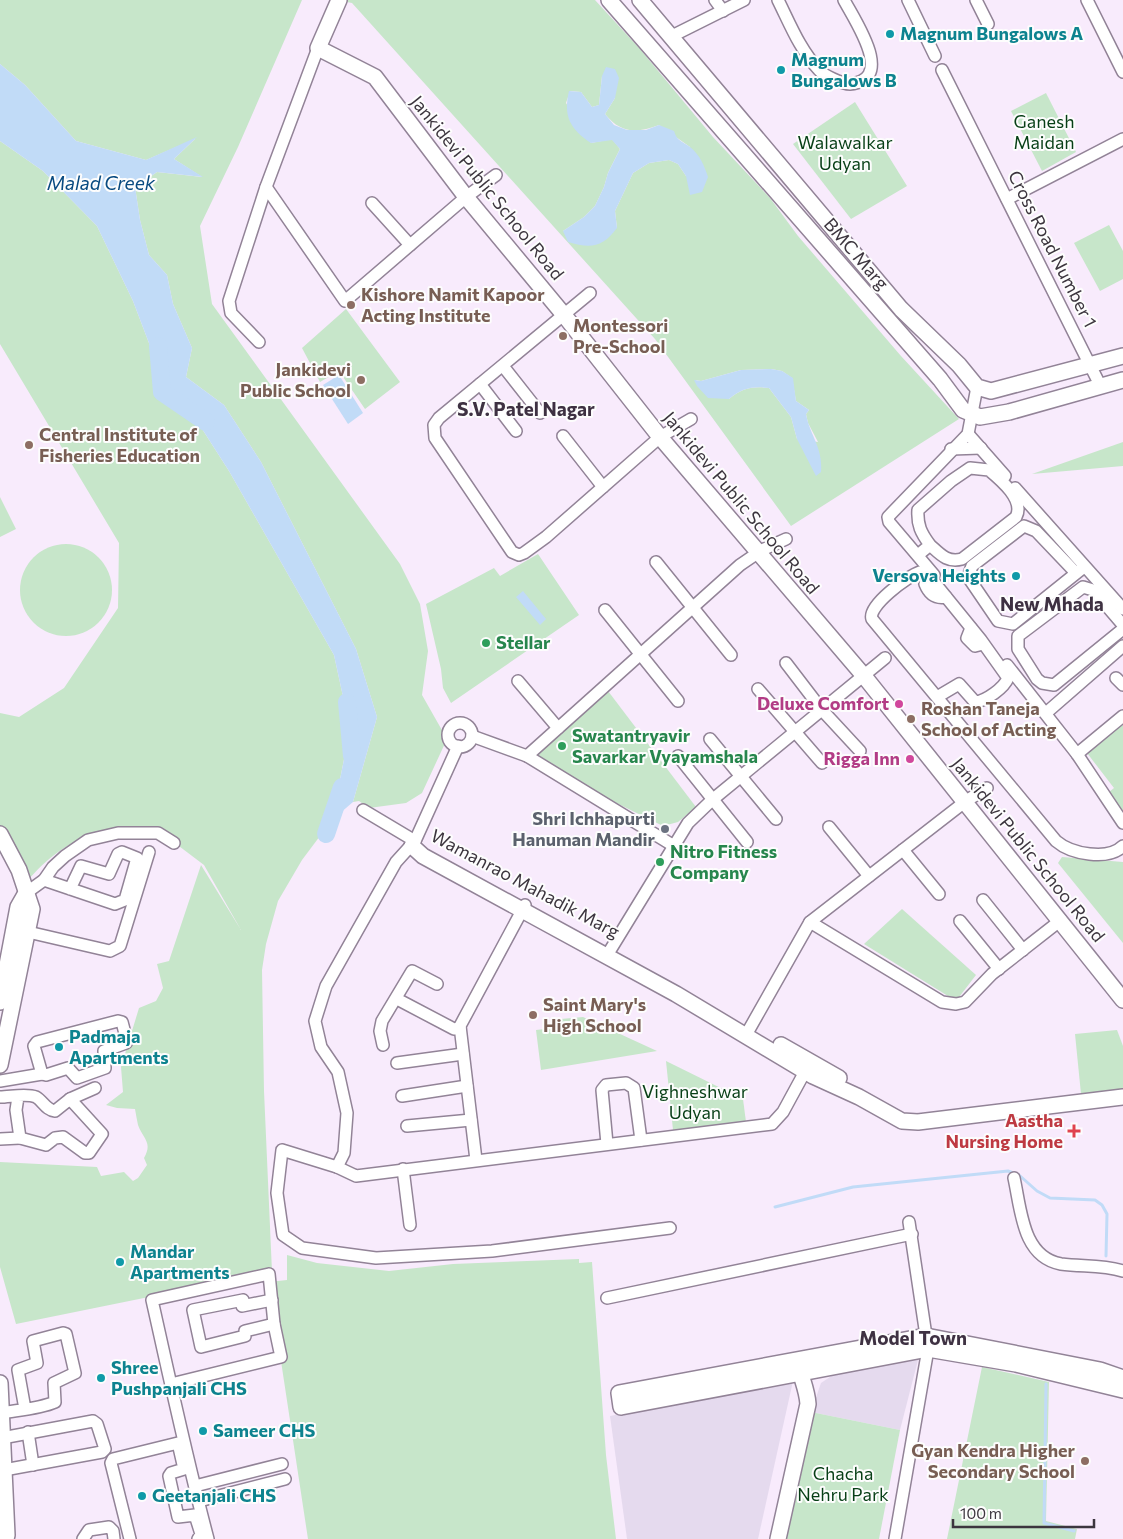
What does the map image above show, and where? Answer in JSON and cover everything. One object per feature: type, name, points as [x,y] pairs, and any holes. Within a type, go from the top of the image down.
[{"type":"street","points":[[259,342],[232,313],[229,301],[266,187],[318,48],[339,0]]},
{"type":"street","name":"BMC Marg","points":[[609,0],[940,379],[963,410],[972,414]]},
{"type":"street","name":"BMC Marg","points":[[640,0],[901,309],[959,365],[977,386]]},
{"type":"street","points":[[715,0],[723,11]]},
{"type":"street","points":[[670,37],[744,0]]},
{"type":"street","points":[[778,0],[799,43],[820,72],[847,84],[862,81],[871,74],[872,64],[868,48],[844,0]]},
{"type":"street","points":[[908,0],[935,56]]},
{"type":"street","points":[[976,0],[988,24]]},
{"type":"street","points":[[1087,0],[1123,72]]},
{"type":"street","name":"Jankidevi Public School Road","points":[[318,48],[375,77],[466,197],[564,315],[660,437],[864,676],[966,801],[1123,1000]]},
{"type":"street","name":"Cross Road Number 1","points":[[942,70],[1101,387]]},
{"type":"street","points":[[1007,199],[1123,139]]},
{"type":"street","points":[[266,187],[345,301],[466,197],[496,175]]},
{"type":"street","points":[[372,203],[410,245]]},
{"type":"street","points":[[590,294],[439,418],[434,432],[435,438],[512,552],[519,555],[524,554],[603,487],[646,456],[660,437],[691,419]]},
{"type":"street","points":[[1123,356],[998,390],[991,391],[977,386],[968,434],[951,449],[888,517],[889,522],[1046,713],[1077,754],[1123,823]]},
{"type":"street","points":[[940,379],[959,365]]},
{"type":"street","points":[[503,366],[540,413]]},
{"type":"street","points":[[972,414],[980,417],[1010,412],[1123,380]]},
{"type":"street","points":[[480,384],[516,431]]},
{"type":"street","points":[[968,434],[1080,570]]},
{"type":"street","points":[[564,436],[603,487]]},
{"type":"street","points":[[951,449],[981,448]]},
{"type":"street","points":[[970,468],[989,470],[1011,492],[1018,502],[1019,512],[1016,517],[962,559],[952,560],[943,558],[930,545],[921,534],[918,510],[944,487],[970,468]]},
{"type":"street","points":[[1080,570],[1013,624],[998,621],[968,577],[972,566],[1024,526],[1036,531],[1080,570],[1123,609]]},
{"type":"street","points":[[527,756],[693,608],[710,587],[759,552],[786,539]]},
{"type":"street","points":[[918,555],[930,545]]},
{"type":"street","points":[[656,562],[731,655]]},
{"type":"street","points":[[937,696],[959,684],[972,699],[978,702],[1003,686],[1007,681],[1007,675],[929,576],[924,572],[915,573],[878,602],[871,616],[937,696],[1064,848],[1106,855],[1123,846]]},
{"type":"street","points":[[1123,625],[1093,590],[1084,587],[1018,636],[1018,649],[1038,679],[1042,683],[1050,685],[1058,683],[1123,629]]},
{"type":"street","points":[[605,610],[678,701]]},
{"type":"street","points":[[1046,713],[1123,646]]},
{"type":"street","points":[[608,954],[688,823],[712,800],[741,778],[764,766],[780,745],[885,658]]},
{"type":"street","points":[[786,663],[822,710],[860,751]]},
{"type":"street","points":[[1026,689],[1038,679]]},
{"type":"street","points":[[518,681],[558,728]]},
{"type":"street","points":[[758,689],[794,733],[822,763]]},
{"type":"street","points":[[1077,754],[1123,716]]},
{"type":"street","points":[[460,723],[465,724],[471,730],[472,736],[466,745],[458,746],[450,740],[449,732],[452,727],[460,723]]},
{"type":"street","points":[[472,736],[527,756],[674,846]]},
{"type":"street","points":[[710,738],[776,819]]},
{"type":"street","points":[[780,745],[788,754]]},
{"type":"street","points":[[337,1167],[344,1153],[347,1114],[338,1072],[321,1047],[316,1021],[326,986],[396,862],[414,843],[458,746]]},
{"type":"street","points":[[678,756],[748,842]]},
{"type":"street","points":[[748,1031],[810,922],[966,801],[987,788]]},
{"type":"street","points":[[363,810],[414,843]]},
{"type":"street","points":[[829,827],[869,876]]},
{"type":"street","points":[[0,1002],[18,907],[26,893],[44,880],[65,856],[88,840],[118,833],[158,833],[174,843]]},
{"type":"street","points":[[0,834],[19,870],[32,909],[0,1065]]},
{"type":"street","name":"Wamanrao Mahadik Marg","points":[[414,843],[424,856],[608,954],[908,1122],[1123,1096]]},
{"type":"street","points":[[903,850],[939,894]]},
{"type":"street","points":[[44,880],[70,889],[115,904],[121,903],[125,900],[137,858],[122,852],[118,854],[109,874],[81,866],[70,889]]},
{"type":"street","points":[[28,932],[110,951],[116,949],[120,946],[149,852]]},
{"type":"street","points":[[984,900],[1023,950]]},
{"type":"street","points":[[476,1160],[460,1028],[494,959],[524,908]]},
{"type":"street","points":[[810,922],[942,1002],[949,1004],[965,1002],[1000,969],[1061,920]]},
{"type":"street","points":[[960,921],[1000,969]]},
{"type":"street","points":[[383,1045],[380,1031],[382,1022],[412,971],[437,984]]},
{"type":"street","points":[[397,999],[454,1029],[460,1028]]},
{"type":"street","points":[[0,1081],[42,1074],[46,1075],[68,1068],[74,1077],[80,1078],[105,1068],[104,1051],[126,1043],[127,1038],[122,1022],[118,1021],[38,1042],[34,1046],[42,1074]]},
{"type":"street","points":[[397,1063],[463,1054]]},
{"type":"street","points":[[670,1228],[492,1250],[376,1258],[302,1248],[283,1235],[277,1193],[282,1150],[337,1167],[356,1176],[772,1124],[783,1112],[807,1067]]},
{"type":"street","points":[[607,1144],[602,1090],[606,1085],[626,1083],[634,1088],[641,1140]]},
{"type":"street","points":[[402,1096],[467,1086]]},
{"type":"street","points":[[0,1097],[31,1096],[38,1098],[50,1110],[55,1111],[70,1099],[95,1088]]},
{"type":"street","points":[[18,1097],[16,1110],[20,1138]]},
{"type":"street","points":[[0,1139],[20,1138],[46,1145],[55,1138],[63,1137],[79,1150],[89,1153],[102,1134],[70,1099]]},
{"type":"street","points":[[407,1126],[471,1120]]},
{"type":"street","points":[[403,1169],[410,1225]]},
{"type":"street","points":[[1014,1178],[1026,1233],[1032,1247],[1043,1256],[1060,1264],[1109,1266],[1123,1271]]},
{"type":"street","points":[[895,1539],[927,1342],[912,1234],[908,1222]]},
{"type":"street","points":[[607,1298],[912,1234]]},
{"type":"street","points":[[171,1384],[282,1357],[274,1324],[268,1274],[152,1300],[187,1468]]},
{"type":"street","points":[[272,1300],[242,1306],[243,1300],[233,1300],[193,1310],[201,1347],[245,1336],[245,1331],[274,1324]]},
{"type":"street","points":[[1,1413],[25,1409],[55,1402],[54,1382],[75,1374],[66,1334],[63,1333],[33,1341],[37,1364],[18,1370],[25,1409]]},
{"type":"street","points":[[927,1342],[1123,1390]]},
{"type":"street","points":[[800,1371],[619,1393],[621,1406],[800,1371],[927,1342],[1100,1370],[1123,1378]]},
{"type":"street","points":[[768,1539],[799,1403],[800,1371]]},
{"type":"street","points":[[778,1539],[808,1404],[808,1391],[800,1371]]},
{"type":"street","points":[[0,1383],[8,1535],[6,1539]]},
{"type":"street","points":[[2,1438],[93,1421],[97,1424],[104,1449],[102,1452],[4,1470]]},
{"type":"street","points":[[28,1432],[33,1465]]},
{"type":"street","points":[[130,1539],[111,1463],[114,1458],[178,1443],[195,1486],[199,1502],[198,1514],[201,1534],[198,1539]]},
{"type":"street","points":[[195,1486],[282,1464]]},
{"type":"street","points":[[187,1468],[169,1474],[178,1517],[198,1514]]},
{"type":"street","points":[[199,1502],[285,1479]]},
{"type":"street","points":[[198,1514],[208,1539]]},
{"type":"street","points":[[82,1539],[88,1530],[109,1527],[113,1531],[114,1539]]},
{"type":"shaded area","points":[[918,1360],[900,1430],[811,1412],[821,1383],[836,1373]]},
{"type":"shaded area","points":[[793,1381],[758,1539],[627,1539],[610,1416]]},
{"type":"green space","points":[[0,0],[302,0],[238,147],[200,226],[212,304],[400,564],[420,604],[428,651],[422,695],[447,739],[422,793],[406,803],[369,808],[359,801],[353,802],[377,717],[356,649],[261,462],[224,405],[186,377],[192,348],[173,304],[167,275],[149,255],[140,220],[135,187],[157,172],[202,177],[174,159],[195,139],[146,160],[76,141],[25,85],[0,64]]},
{"type":"green space","points":[[336,0],[595,0],[640,49],[713,137],[770,198],[798,236],[901,356],[959,419],[791,526],[655,339],[352,3]],"holes":[[[602,76],[615,98],[605,114],[617,125],[630,130],[659,125],[690,147],[686,176],[678,164],[669,160],[649,163],[633,173],[615,211],[617,228],[563,231],[584,217],[595,206],[620,149],[612,139],[591,143],[566,103],[570,91],[581,92],[592,107],[599,105]],[[771,369],[782,371],[792,378],[796,401],[809,410],[806,414],[808,423],[818,442],[797,439],[791,417],[769,388],[758,387],[748,389],[738,392],[729,399],[695,380],[701,381],[741,370]]]},
{"type":"green space","name":"Ganesh Maidan","points":[[1046,93],[1076,152],[1042,171],[1011,111]]},
{"type":"green space","name":"Walawalkar Udyan","points":[[855,102],[907,186],[851,219],[793,144]]},
{"type":"green space","points":[[0,141],[43,171],[97,226],[133,301],[163,380],[197,421],[229,471],[334,655],[350,729],[332,820],[302,860],[278,901],[266,944],[262,970],[264,1091],[272,1272],[16,1324],[0,1267],[0,1162],[97,1167],[101,1176],[124,1172],[133,1181],[138,1178],[147,1165],[144,1158],[148,1148],[138,1125],[135,1109],[106,1105],[123,1092],[121,1067],[139,1008],[156,1001],[163,988],[157,964],[169,961],[201,865],[241,930],[204,865],[159,831],[108,833],[82,839],[54,855],[24,885],[0,839],[0,713],[19,717],[64,688],[118,608],[119,543],[0,344]]},
{"type":"green space","points":[[1109,225],[1123,251],[1123,279],[1100,291],[1074,243]]},
{"type":"green space","points":[[346,309],[400,382],[365,409],[339,371],[320,382],[302,348]]},
{"type":"green space","points":[[1123,442],[1123,466],[1032,474]]},
{"type":"green space","points":[[0,497],[16,529],[0,537]]},
{"type":"green space","points":[[66,544],[83,548],[98,558],[108,573],[112,590],[108,607],[98,622],[83,632],[66,636],[49,632],[34,622],[24,607],[20,590],[24,573],[34,558],[49,548]]},
{"type":"green space","name":"Stellar","points":[[538,554],[579,615],[451,703],[443,688],[441,669],[426,604],[494,568],[500,576]]},
{"type":"green space","points":[[608,691],[696,807],[678,822],[663,826],[590,790],[537,755]]},
{"type":"green space","points":[[1122,724],[1123,821],[1104,796],[1114,788],[1087,753]]},
{"type":"green space","points":[[1062,857],[1123,862],[1123,943],[1058,863]]},
{"type":"green space","points":[[902,909],[976,975],[956,1001],[864,944]]},
{"type":"green space","points":[[583,1017],[657,1051],[541,1070],[536,1030],[561,1027],[561,1019]]},
{"type":"green space","points":[[1117,1030],[1123,1046],[1123,1089],[1081,1094],[1075,1034]]},
{"type":"green space","name":"Vighneshwar Udyan","points":[[666,1061],[743,1099],[746,1122],[673,1130]]},
{"type":"green space","points":[[287,1255],[317,1263],[389,1271],[453,1264],[579,1259],[579,1263],[592,1262],[606,1455],[616,1539],[308,1539],[269,1282],[287,1280]]},
{"type":"green space","points":[[982,1367],[1049,1382],[1046,1521],[1077,1529],[1075,1539],[947,1539]]},
{"type":"green space","name":"Chacha Nehru Park","points":[[811,1412],[900,1430],[879,1539],[783,1539]]},
{"type":"water","name":"Malad Creek","points":[[0,64],[25,85],[76,141],[146,160],[197,137],[174,159],[203,177],[157,172],[135,187],[140,220],[149,255],[167,275],[173,304],[192,348],[186,377],[224,405],[261,462],[356,649],[377,717],[353,802],[332,820],[350,729],[334,655],[229,471],[197,421],[163,380],[133,301],[97,226],[43,171],[0,141]]},
{"type":"water","points":[[606,67],[615,69],[619,78],[615,98],[605,114],[614,125],[627,130],[646,130],[659,125],[674,131],[678,139],[690,147],[699,157],[708,177],[702,192],[690,195],[686,176],[678,164],[669,160],[649,163],[633,173],[615,211],[617,228],[601,243],[590,246],[568,242],[563,231],[584,217],[595,206],[620,149],[612,140],[591,143],[584,138],[570,121],[567,100],[569,91],[581,92],[592,107],[599,105],[602,76]]},
{"type":"water","points":[[771,369],[782,371],[793,378],[796,401],[809,410],[806,414],[818,448],[821,463],[821,472],[816,476],[797,439],[791,417],[769,388],[758,387],[748,389],[738,392],[729,399],[708,398],[694,380],[701,381],[741,370]]},
{"type":"water","points":[[339,375],[363,413],[348,424],[323,385]]},
{"type":"water","points":[[523,591],[546,619],[540,625],[516,597]]},
{"type":"waterway","points":[[158,346],[162,392],[206,422]]},
{"type":"waterway","points":[[347,702],[352,756]]},
{"type":"waterway","points":[[326,834],[342,787]]},
{"type":"waterway","points":[[775,1207],[853,1187],[1008,1171],[1019,1175],[1037,1191],[1050,1198],[1095,1200],[1102,1205],[1107,1214],[1106,1256]]},
{"type":"waterway","points":[[1046,1384],[1044,1523],[1074,1531]]},
{"type":"place","name":"Magnum Bungalows A","points":[[890,34]]},
{"type":"place","name":"Magnum Bungalows B","points":[[781,70]]},
{"type":"place","name":"Kishore Namit Kapoor Acting Institute","points":[[351,305]]},
{"type":"place","name":"Montessori Pre-School","points":[[563,336]]},
{"type":"place","name":"Jankidevi Public School","points":[[361,380]]},
{"type":"place","name":"Central Institute of Fisheries Education","points":[[29,445]]},
{"type":"place","name":"Versova Heights","points":[[1016,576]]},
{"type":"place","name":"Stellar","points":[[486,643]]},
{"type":"place","name":"Deluxe Comfort","points":[[899,704]]},
{"type":"place","name":"Roshan Taneja School of Acting","points":[[911,719]]},
{"type":"place","name":"Swatantryavir Savarkar Vyayamshala","points":[[562,746]]},
{"type":"place","name":"Rigga Inn","points":[[910,759]]},
{"type":"place","name":"Shri Ichhapurti Hanuman Mandir","points":[[665,829]]},
{"type":"place","name":"Nitro Fitness Company","points":[[660,862]]},
{"type":"place","name":"Saint Mary's High School","points":[[533,1015]]},
{"type":"place","name":"Padmaja Apartments","points":[[59,1047]]},
{"type":"place","name":"Aastha Nursing Home","points":[[1074,1131]]},
{"type":"place","name":"Mandar Apartments","points":[[120,1262]]},
{"type":"place","name":"Shree Pushpanjali CHS","points":[[101,1378]]},
{"type":"place","name":"Sameer CHS","points":[[203,1431]]},
{"type":"place","name":"Gyan Kendra Higher Secondary School","points":[[1085,1461]]},
{"type":"place","name":"Geetanjali CHS","points":[[142,1496]]},
{"type":"district","name":"S.V. Patel Nagar","points":[[526,409]]},
{"type":"district","name":"New Mhada","points":[[1052,604]]},
{"type":"district","name":"Model Town","points":[[913,1338]]}]
